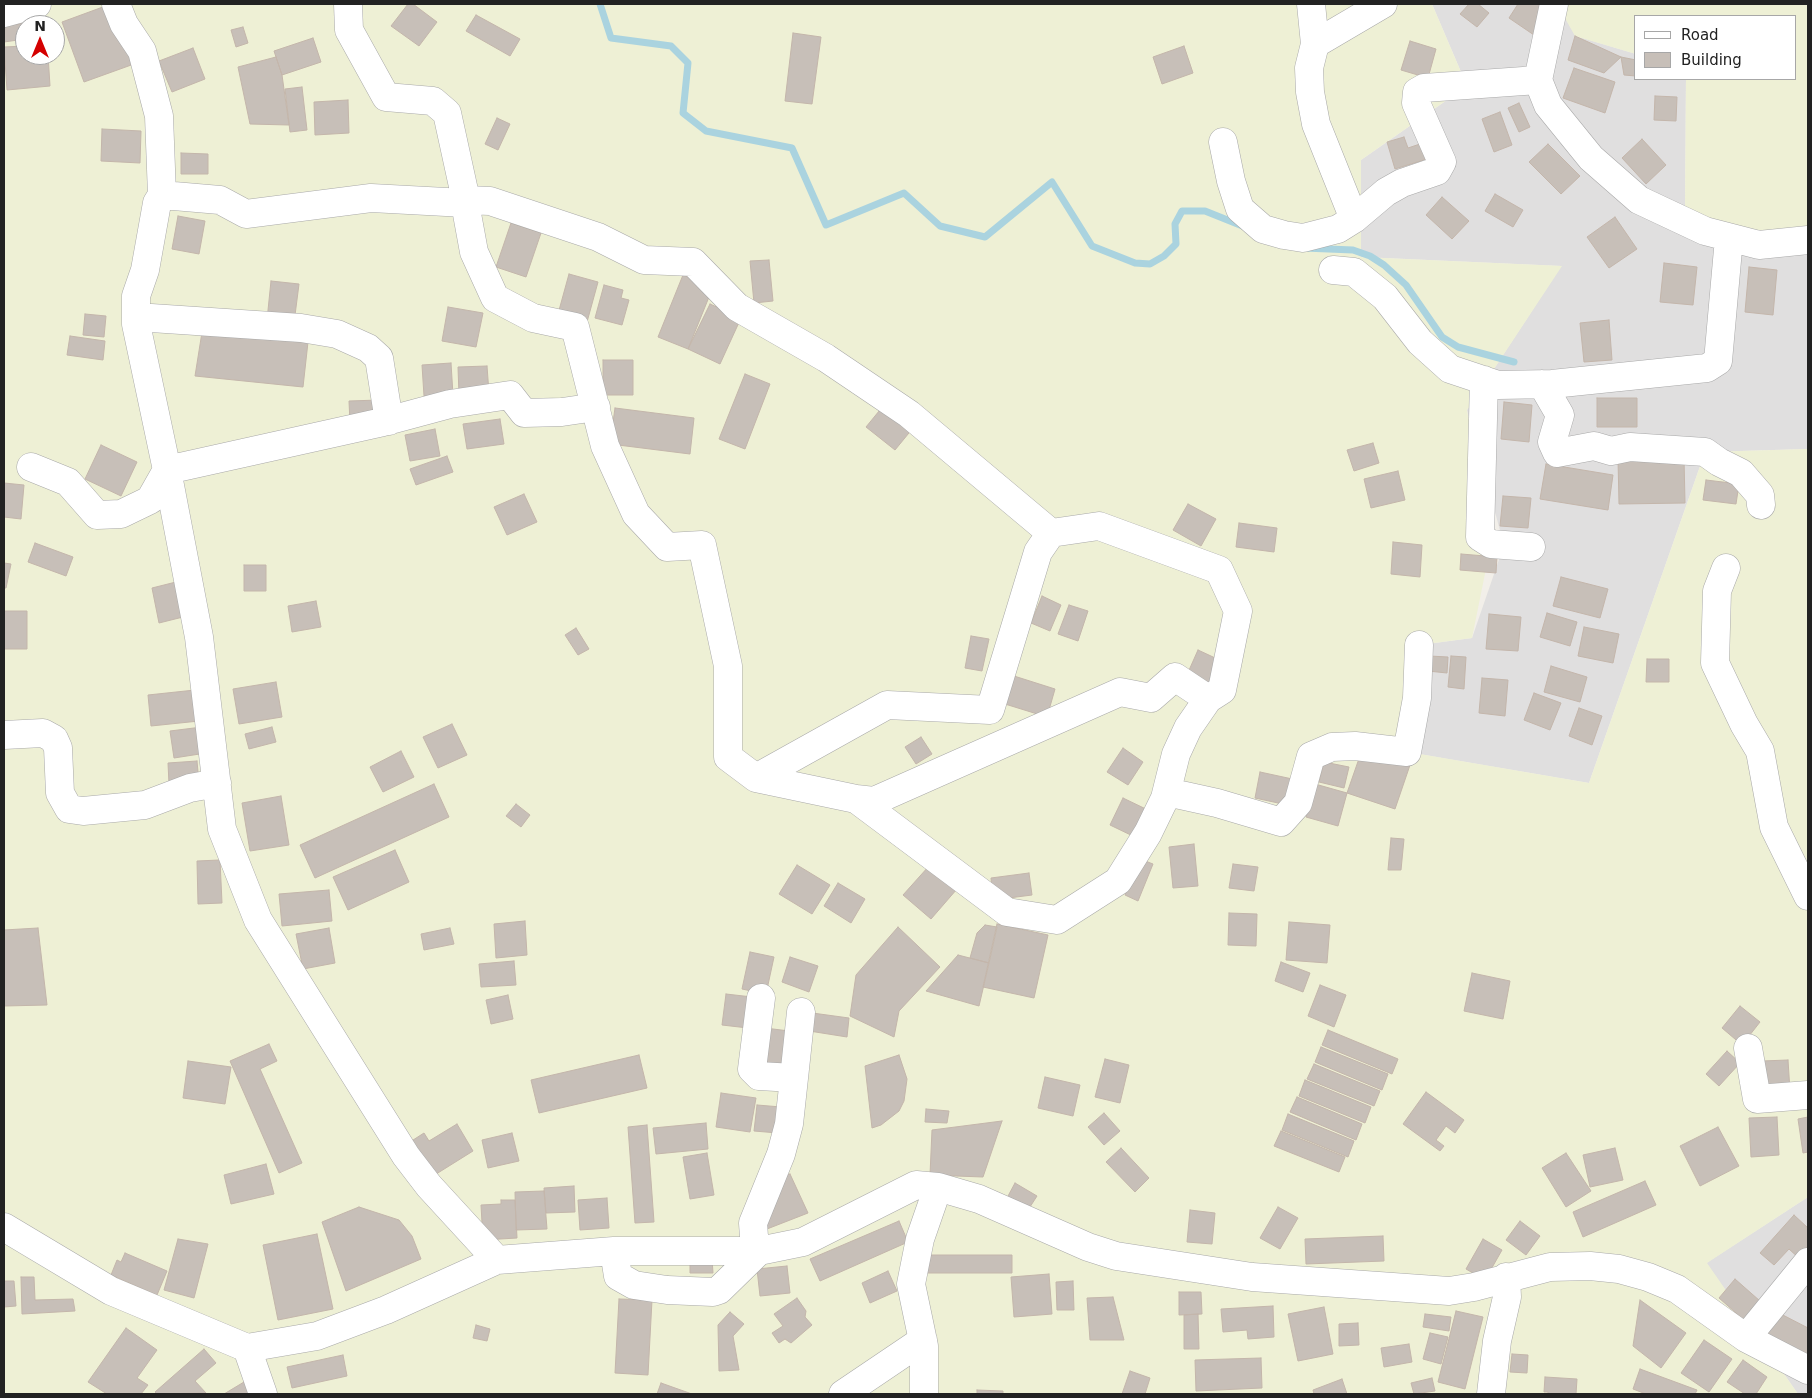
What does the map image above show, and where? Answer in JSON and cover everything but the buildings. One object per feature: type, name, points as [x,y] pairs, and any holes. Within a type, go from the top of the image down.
[{"type":"street","points":[[4,13],[37,4]]},
{"type":"street","points":[[116,4],[124,24],[142,51],[159,116],[162,195],[157,203],[146,270],[136,296],[136,317],[199,638],[222,829],[258,920],[406,1156],[429,1186],[497,1260]]},
{"type":"street","points":[[348,4],[349,30],[386,97],[433,101],[447,113],[466,201],[474,252],[495,298],[533,318],[575,327],[604,446],[636,514],[667,547],[702,545],[728,666],[728,757],[756,778],[874,801],[1120,692],[1151,698],[1175,677],[1208,699]]},
{"type":"street","points":[[1311,4],[1315,44],[1310,68],[1310,92],[1316,124],[1354,219]]},
{"type":"street","points":[[1315,44],[1383,4]]},
{"type":"street","points":[[1554,4],[1538,80],[1548,105],[1591,158],[1639,200],[1705,231],[1759,245],[1808,240]]},
{"type":"street","points":[[1223,142],[1231,181],[1240,209],[1263,228],[1284,235],[1303,238],[1338,228],[1354,219],[1386,192],[1402,183],[1437,171],[1442,162],[1416,103],[1417,92],[1424,88],[1538,80]]},
{"type":"street","points":[[162,195],[220,200],[246,214],[371,198],[490,202],[598,237],[644,260],[693,262],[738,307],[826,358],[909,414],[1051,534]]},
{"type":"street","points":[[1333,270],[1354,272],[1386,297],[1420,342],[1450,369],[1498,385],[1542,384],[1707,368],[1718,361],[1730,238]]},
{"type":"street","points":[[136,317],[301,328],[337,334],[368,348],[379,358],[389,421]]},
{"type":"street","points":[[1484,380],[1480,537],[1491,544],[1531,547]]},
{"type":"street","points":[[1542,384],[1560,415],[1552,442],[1558,453],[1594,446],[1611,451],[1630,446],[1705,452],[1719,462],[1741,473],[1760,494],[1761,505]]},
{"type":"street","points":[[31,467],[68,482],[97,515],[121,514],[150,500],[167,470],[389,421],[450,404],[510,396],[524,413],[562,412],[596,407]]},
{"type":"street","points":[[756,778],[887,705],[990,710],[1038,552],[1051,534],[1100,526],[1219,570],[1238,611],[1222,690],[1208,699],[1188,728],[1176,754],[1167,792],[1148,833],[1118,881],[1057,920],[1007,912],[856,799]]},
{"type":"street","points":[[1726,568],[1717,591],[1715,663],[1744,724],[1760,752],[1774,827],[1808,896]]},
{"type":"street","points":[[1167,792],[1216,803],[1281,822],[1298,802],[1310,756],[1332,747],[1355,746],[1407,752],[1417,698],[1419,645]]},
{"type":"street","points":[[4,735],[43,733],[54,739],[58,748],[60,793],[69,809],[83,811],[145,805],[190,788],[217,784]]},
{"type":"street","points":[[761,998],[752,1069],[758,1076],[794,1078]]},
{"type":"street","points":[[759,1251],[754,1237],[753,1223],[781,1154],[789,1124],[801,1012]]},
{"type":"street","points":[[1748,1048],[1757,1100],[1808,1095]]},
{"type":"street","points":[[4,1227],[110,1291],[247,1348],[317,1336],[386,1310],[497,1260],[614,1251],[759,1251],[803,1242],[916,1185],[938,1187],[979,1199],[1088,1247],[1116,1256],[1252,1277],[1412,1290],[1449,1291],[1474,1287],[1550,1267],[1569,1265],[1619,1269],[1648,1277],[1677,1289],[1746,1338],[1808,1370]]},
{"type":"street","points":[[924,1394],[923,1340],[911,1284],[920,1239],[938,1187]]},
{"type":"street","points":[[614,1251],[618,1276],[634,1286],[713,1292],[719,1290],[759,1251]]},
{"type":"street","points":[[1746,1338],[1808,1262]]},
{"type":"street","points":[[1491,1394],[1497,1342],[1507,1297],[1506,1278]]},
{"type":"street","points":[[843,1394],[923,1340]]},
{"type":"street","points":[[247,1348],[263,1394]]},
{"type":"shaded area","points":[[1432,4],[1557,4],[1576,36],[1634,53],[1634,80],[1686,80],[1685,207],[1808,241],[1808,449],[1705,452],[1589,783],[1407,752],[1419,645],[1472,638],[1504,545],[1467,410],[1561,266],[1361,257],[1361,160],[1467,86]]},
{"type":"shaded area","points":[[1808,1197],[1808,1394],[1798,1394],[1706,1263]]},
{"type":"green space","points":[[4,4],[1432,4],[1467,86],[1361,160],[1361,257],[1562,266],[1467,410],[1491,544],[1472,638],[1419,645],[1408,752],[1589,783],[1705,452],[1808,449],[1808,1197],[1707,1263],[1798,1394],[4,1394]]},
{"type":"green space","points":[[1557,4],[1808,4],[1808,241],[1759,245],[1685,207],[1686,80],[1797,80],[1797,15],[1634,15],[1634,53],[1575,36]]},
{"type":"waterway","points":[[600,4],[611,38],[671,46],[688,63],[683,113],[706,131],[792,148],[826,225],[904,193],[940,226],[985,237],[1052,182],[1092,246],[1135,263],[1150,264],[1164,256],[1176,244],[1175,224],[1182,211],[1205,211],[1245,227]]},
{"type":"waterway","points":[[1304,248],[1353,250],[1370,256],[1384,265],[1406,285],[1442,337],[1458,347],[1514,362]]}]
